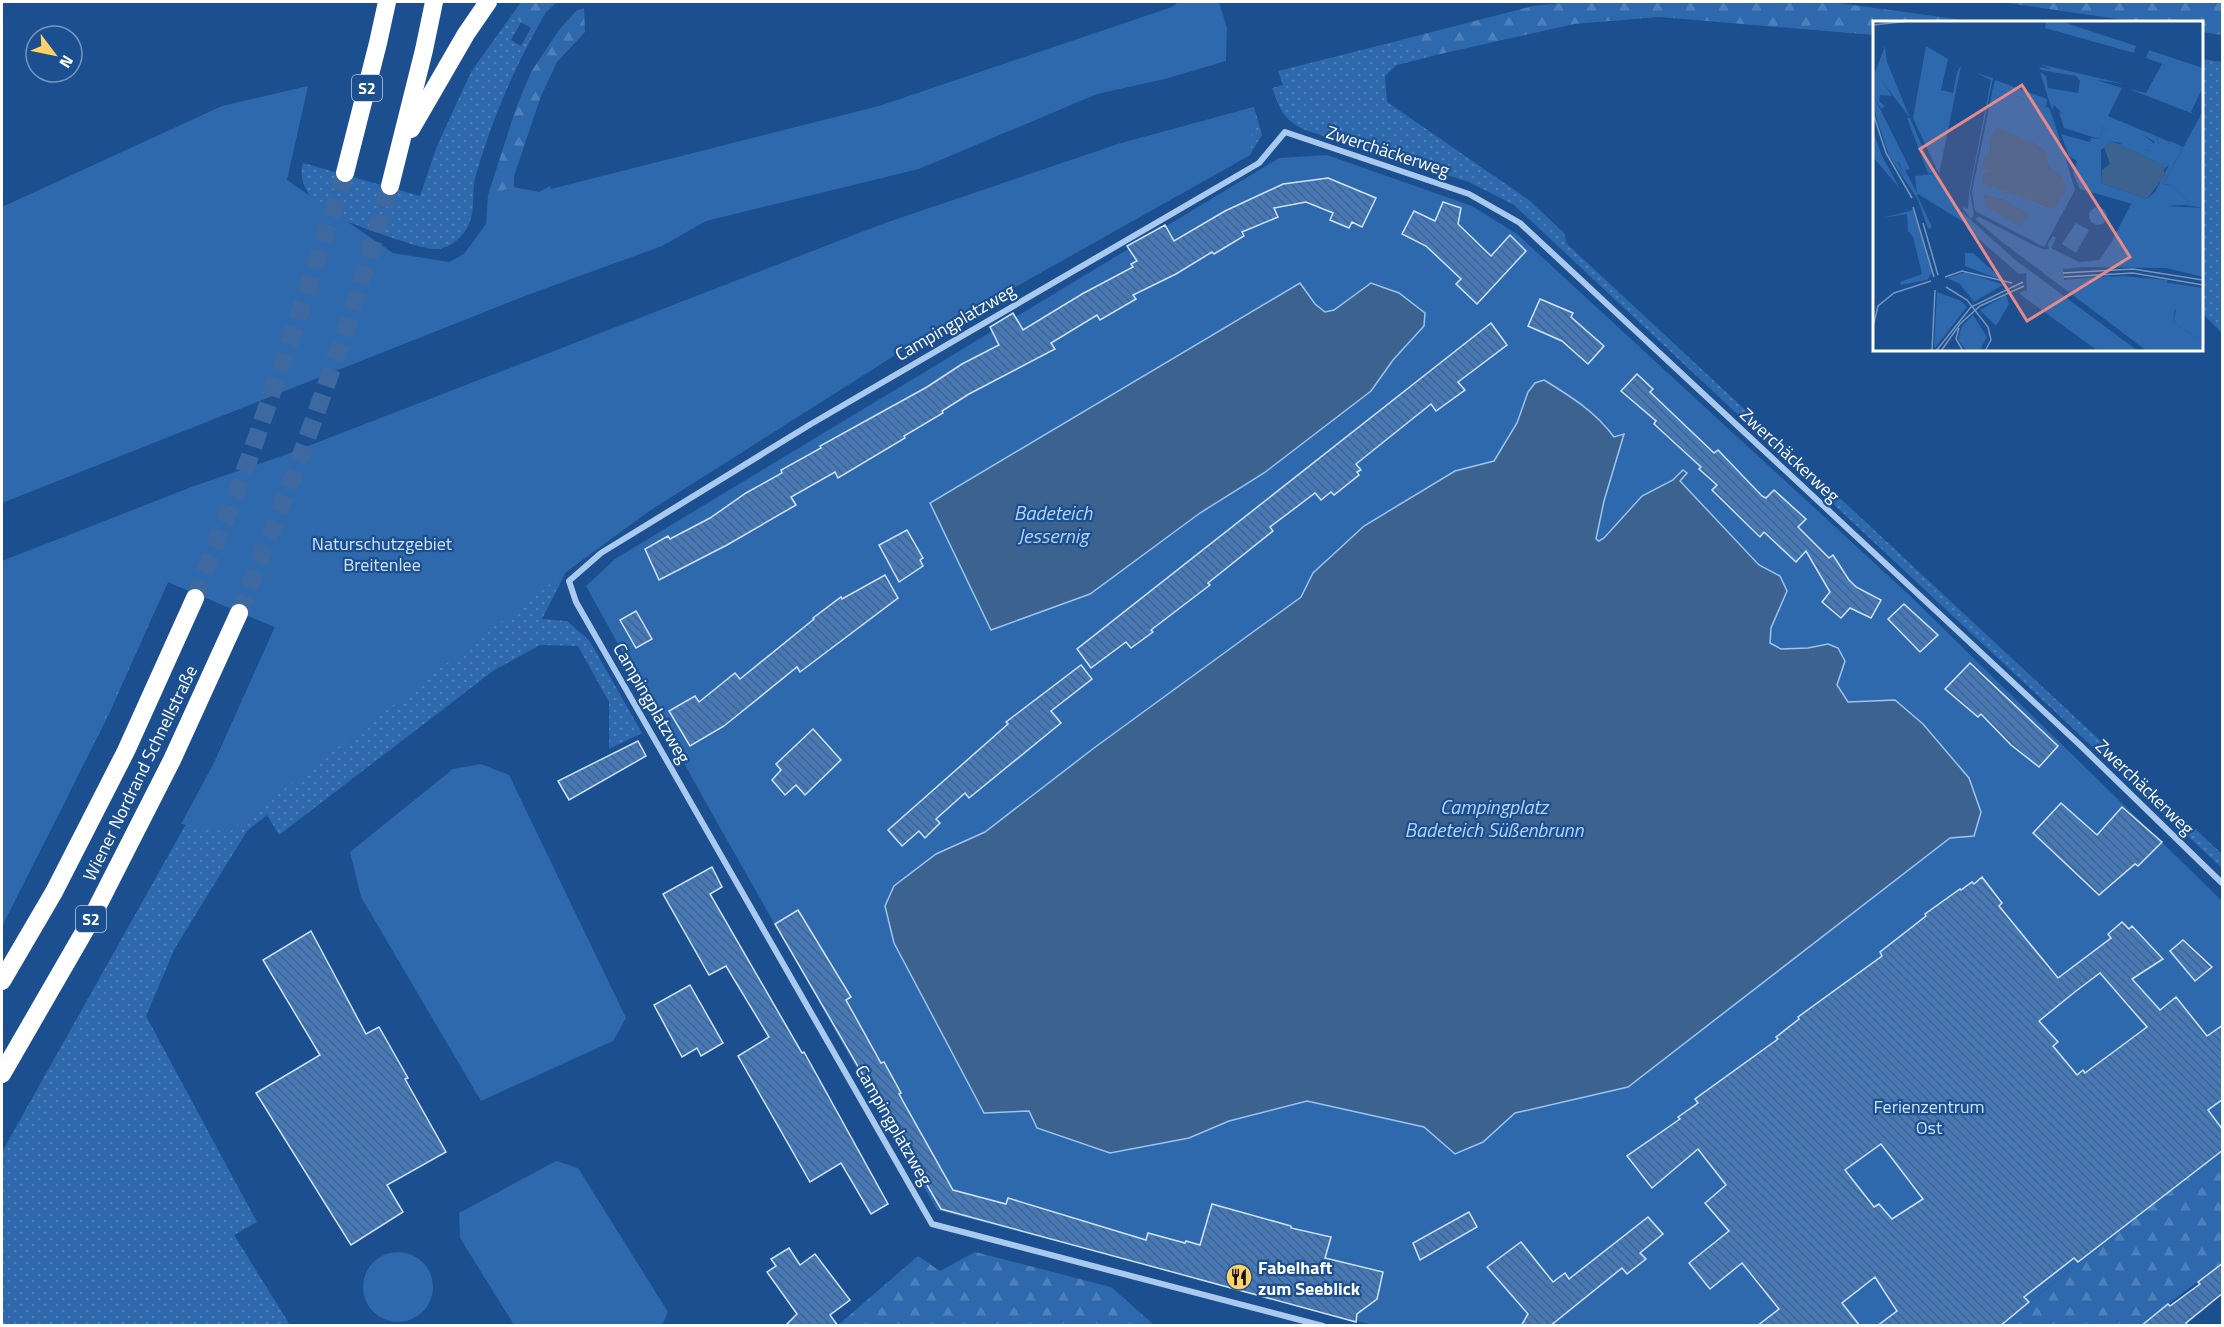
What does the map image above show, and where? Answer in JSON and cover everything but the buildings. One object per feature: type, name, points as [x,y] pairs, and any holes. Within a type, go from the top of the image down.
[{"type":"highway","name":"S2","points":[[345,173],[387,2]]},
{"type":"highway","points":[[390,186],[434,2]]},
{"type":"highway","points":[[400,148],[466,34],[488,2]]},
{"type":"highway","name":"Wiener Nordrand Schnellstraße","points":[[2,981],[54,892],[126,751],[195,598]]},
{"type":"highway","name":"Wiener Nordrand Schnellstraße","points":[[2,1074],[88,925],[172,760],[239,613]]},
{"type":"street","name":"Zwerchäckerweg","points":[[1285,132],[1469,194],[1520,223],[2071,737],[2223,883]]},
{"type":"street","name":"Campingplatzweg","points":[[1285,132],[1259,163],[811,424],[601,553],[569,581],[576,602],[932,1224],[1323,1326]]},
{"type":"green space","points":[[521,2],[557,2],[546,12],[537,28],[531,28],[511,16]]},
{"type":"green space","points":[[1178,2],[1219,2],[1227,28],[1226,61],[1165,79],[1097,94],[919,169],[706,221],[662,246],[530,294],[2,503],[2,207],[222,106],[308,86],[287,180],[393,253],[449,262],[464,254],[486,224],[488,195],[513,187],[539,192],[879,106],[1172,7]]},
{"type":"green space","points":[[1571,2],[1831,2],[1971,21],[1873,21],[1873,35],[1659,17],[1574,24],[1436,55],[1393,42],[1533,6]]},
{"type":"green space","points":[[2001,2],[2222,2],[2222,35],[2203,32],[2203,21],[2130,21]]},
{"type":"green space","points":[[584,8],[585,32],[557,62],[541,96],[514,176],[514,188],[539,192],[550,186],[557,222],[488,195],[516,108],[531,72],[559,30],[577,10]]},
{"type":"green space","points":[[511,16],[521,22],[511,40],[521,46],[531,28],[537,28],[510,81],[495,118],[475,181],[471,218],[461,237],[449,246],[439,249],[418,246],[335,217],[315,202],[302,179],[303,163],[420,196],[437,146],[471,72]]},
{"type":"green space","points":[[1393,42],[1436,55],[1397,65],[1385,76],[1387,102],[1529,200],[1565,234],[1566,243],[2222,854],[2222,868],[1514,205],[1469,182],[1308,131],[1284,115],[1272,88],[1283,85],[1278,71]]},
{"type":"green space","points":[[2203,59],[2222,62],[2222,333],[2203,314]]},
{"type":"green space","name":"Naturschutzgebiet Breitenlee","points":[[1254,107],[1262,135],[1250,155],[903,350],[572,560],[542,619],[567,621],[589,640],[642,733],[609,749],[609,702],[578,646],[540,645],[493,671],[279,835],[267,815],[247,831],[175,948],[146,1016],[257,1222],[234,1235],[290,1325],[2,1325],[2,1152],[218,767],[214,763],[275,627],[168,582],[108,716],[2,926],[2,793],[131,532],[1118,144]]},
{"type":"green space","name":"Naturschutzgebiet Breitenlee","points":[[1254,107],[1250,155],[903,350],[652,509],[539,592],[229,832],[181,824],[214,763],[275,627],[168,582],[66,800],[2,926],[2,561],[194,486],[282,456],[885,223],[1118,144]]},
{"type":"green space","name":"Ferienzentrum Ost","points":[[1327,155],[1472,206],[1517,234],[1908,594],[2222,901],[2222,1150],[1999,1326],[1373,1325],[937,1210],[586,586],[615,559],[1279,158]],"holes":[[[1372,283],[1399,293],[1425,313],[1371,391],[1264,473],[1200,513],[1300,284],[1315,304],[1325,312],[1334,310]],[[1528,392],[1604,422],[1614,437],[1624,435],[1604,501],[1596,539],[1599,541],[1604,538],[1642,496],[1673,480],[1683,470],[1687,474],[1680,481],[1759,565],[1780,577],[1787,591],[1771,628],[1770,643],[1791,649],[1828,644],[1845,661],[1837,685],[1848,702],[1895,700],[1974,836],[1950,838],[1628,1087],[1515,1113],[1483,1142],[1455,1154],[1424,1127],[1307,1101],[1229,1121],[1189,1138],[1110,1153],[1037,1128],[936,854],[985,832],[1301,596],[1313,573],[1455,471],[1494,461],[1517,423]]]},
{"type":"green space","points":[[481,764],[509,775],[626,1018],[613,1041],[481,1101],[361,897],[350,852],[453,769]]},
{"type":"green space","points":[[2222,1150],[2222,1263],[2141,1325],[1999,1326]]},
{"type":"green space","points":[[556,1161],[578,1168],[668,1312],[662,1325],[514,1325],[460,1238],[459,1213]]},
{"type":"green space","points":[[405,1252],[418,1258],[427,1267],[431,1273],[433,1287],[431,1301],[423,1312],[412,1320],[391,1322],[373,1312],[365,1301],[363,1280],[373,1262],[384,1254]]},
{"type":"green space","points":[[975,1252],[1111,1287],[1154,1325],[837,1326],[918,1256],[940,1271]]},
{"type":"water","name":"Badeteich Jessernig","points":[[1300,283],[1315,304],[1325,312],[1334,310],[1371,283],[1399,293],[1425,313],[1424,326],[1393,360],[1371,391],[1264,473],[1200,513],[1090,594],[991,630],[930,503]]},
{"type":"water","name":"Campingplatz Badeteich Süßenbrunn","points":[[1544,380],[1591,412],[1614,437],[1624,434],[1604,501],[1596,539],[1599,541],[1604,538],[1642,496],[1673,480],[1683,470],[1687,473],[1680,481],[1759,565],[1780,576],[1787,591],[1771,628],[1770,643],[1781,649],[1808,648],[1828,644],[1838,648],[1845,661],[1837,685],[1848,702],[1895,700],[1923,724],[1969,778],[1981,812],[1974,836],[1950,838],[1628,1087],[1515,1113],[1483,1142],[1455,1154],[1424,1127],[1307,1101],[1229,1121],[1189,1138],[1110,1153],[1037,1128],[1029,1111],[984,1113],[894,943],[885,906],[894,886],[936,854],[985,832],[1094,748],[1301,597],[1313,573],[1364,526],[1455,471],[1494,461],[1517,423],[1528,392],[1535,383]]},
{"type":"tunnel","points":[[195,598],[249,459],[345,173]]},
{"type":"tunnel","points":[[239,613],[295,472],[348,324],[390,186]]},
{"type":"place","name":"Fabelhaft zum Seeblick","points":[[1239,1277]]}]
